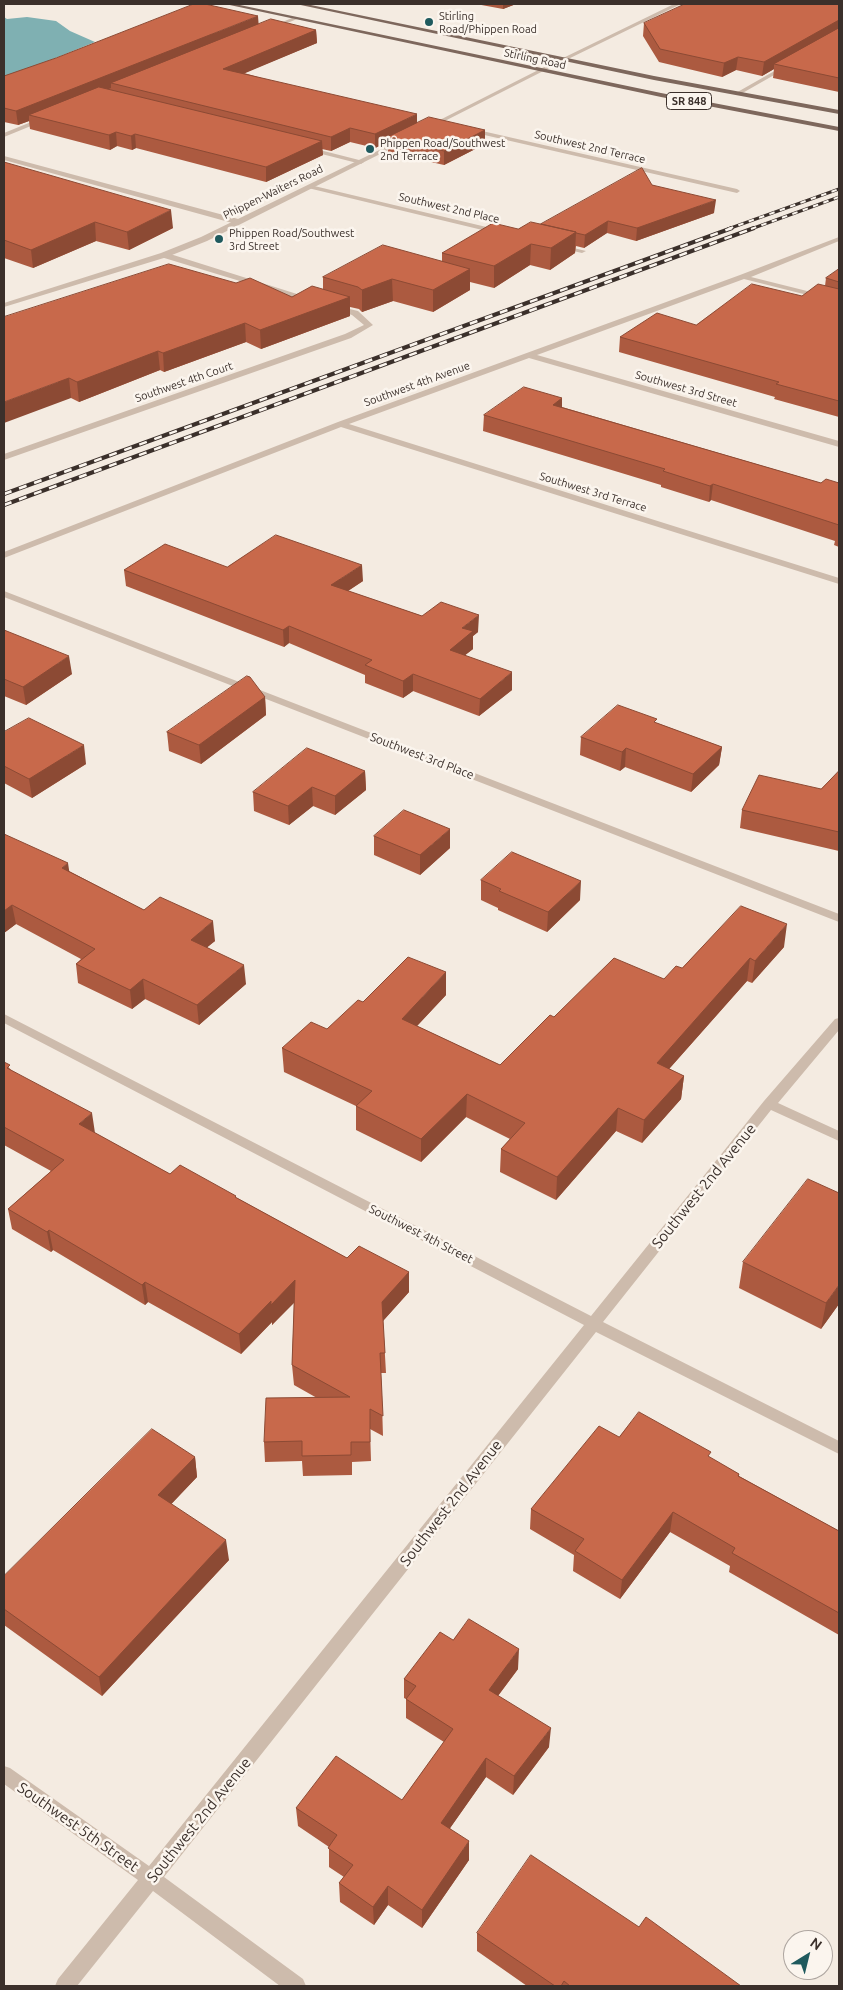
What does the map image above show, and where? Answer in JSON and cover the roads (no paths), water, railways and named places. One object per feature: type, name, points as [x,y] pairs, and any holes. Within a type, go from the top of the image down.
[{"type":"main road","name":"Stirling Road","points":[[228,4],[540,71],[839,129]]},
{"type":"main road","name":"Stirling Road","points":[[299,4],[562,60],[839,112]]},
{"type":"street","points":[[421,132],[562,60],[678,4]]},
{"type":"street","points":[[260,32],[294,19]]},
{"type":"street","points":[[737,94],[794,62]]},
{"type":"street","points":[[4,135],[56,114]]},
{"type":"street","points":[[438,123],[447,125]]},
{"type":"street","name":"Southwest 2nd Terrace","points":[[457,127],[737,190]]},
{"type":"street","name":"Phippen-Waiters Road","points":[[4,306],[164,255],[239,222],[412,136]]},
{"type":"street","points":[[303,147],[361,162]]},
{"type":"street","points":[[4,158],[239,222]]},
{"type":"street","name":"Southwest 2nd Place","points":[[310,187],[507,234]]},
{"type":"street","name":"Southwest 4th Avenue","points":[[4,555],[341,424],[743,277],[839,239]]},
{"type":"street","points":[[554,245],[582,252]]},
{"type":"street","points":[[164,255],[317,302]]},
{"type":"street","points":[[743,277],[839,301]]},
{"type":"street","name":"Southwest 4th Court","points":[[4,457],[348,336],[369,324],[355,313],[326,304]]},
{"type":"street","name":"Southwest 3rd Street","points":[[528,355],[839,444]]},
{"type":"street","name":"Southwest 3rd Terrace","points":[[341,424],[839,581]]},
{"type":"street","name":"Southwest 3rd Place","points":[[4,594],[839,918]]},
{"type":"street","name":"Southwest 4th Street","points":[[4,1018],[594,1324],[839,1448]]},
{"type":"street","name":"Southwest 2nd Avenue","points":[[65,1986],[769,1104],[839,1022]]},
{"type":"street","points":[[769,1104],[839,1136]]},
{"type":"street","name":"Southwest 5th Street","points":[[4,1774],[152,1879],[296,1986]]},
{"type":"water","points":[[4,17],[7,19],[27,17],[56,21],[70,31],[95,42],[4,79]]},
{"type":"railway","points":[[728,229],[839,189]]},
{"type":"railway","points":[[751,229],[839,197]]},
{"type":"railway","points":[[4,494],[732,228]]},
{"type":"railway","points":[[4,505],[754,228]]},
{"type":"place","name":"Stirling Road/Phippen Road","points":[[429,22]]},
{"type":"place","name":"Phippen Road/Southwest 2nd Terrace","points":[[370,149]]},
{"type":"place","name":"Phippen Road/Southwest 3rd Street","points":[[219,239]]}]
